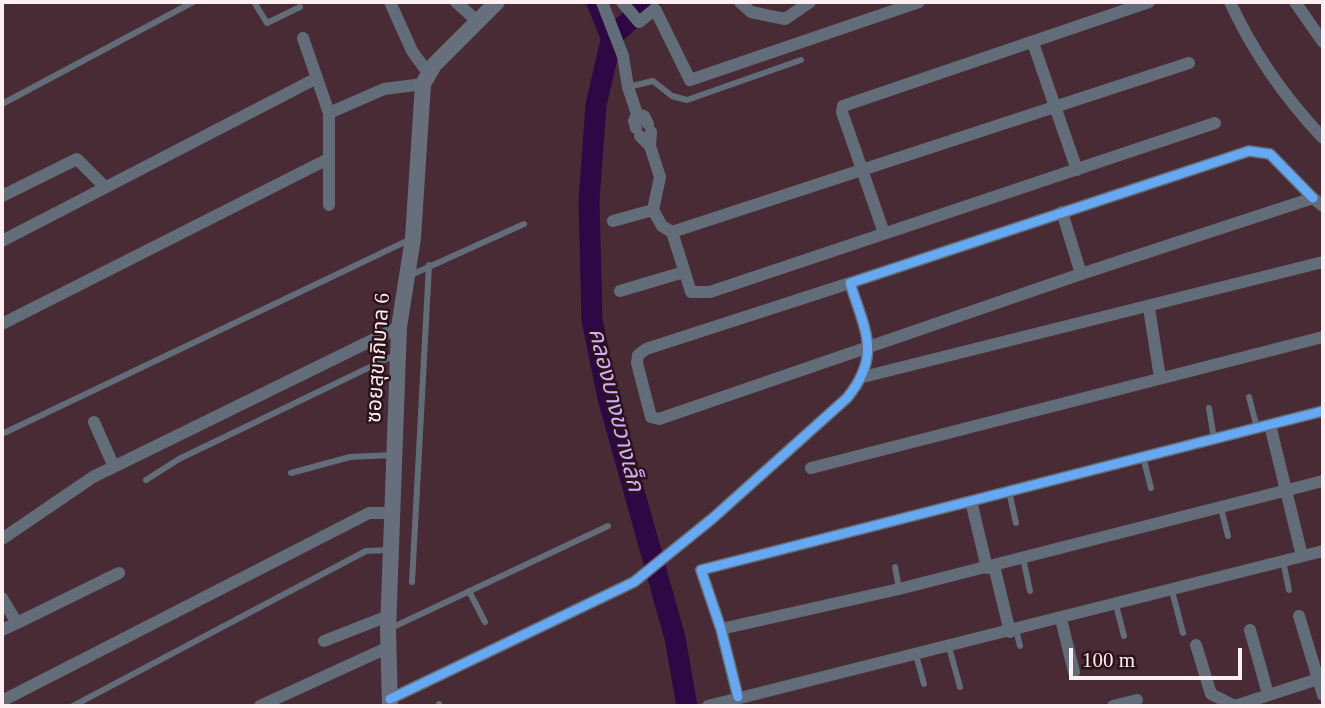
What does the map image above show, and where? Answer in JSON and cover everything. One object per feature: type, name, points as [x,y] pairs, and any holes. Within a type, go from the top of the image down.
[{"type":"street","points":[[390,2],[425,78]]},
{"type":"street","points":[[456,2],[477,22]]},
{"type":"street","points":[[329,113],[384,89],[425,78],[497,2]]},
{"type":"street","points":[[740,2],[751,12],[785,19],[810,2]]},
{"type":"street","points":[[625,5],[641,22],[655,9],[691,80],[919,2]]},
{"type":"street","points":[[884,233],[842,112],[846,104],[1149,2]]},
{"type":"street","points":[[1230,2],[1261,62],[1282,92],[1323,138]]},
{"type":"street","points":[[1295,2],[1323,42]]},
{"type":"street","points":[[604,3],[608,20],[624,56],[628,87],[637,114],[644,117],[644,130],[660,177],[653,210],[662,226],[672,232],[691,292],[710,292],[1215,123]]},
{"type":"street","points":[[1312,25],[1323,17]]},
{"type":"street","points":[[303,38],[329,113],[329,205]]},
{"type":"street","points":[[1033,43],[1077,170]]},
{"type":"street","points":[[672,232],[1189,63]]},
{"type":"street","points":[[2,241],[317,78]]},
{"type":"street","name":"ซอยสุขาภิบาล 6","points":[[390,703],[388,631],[399,327],[413,239],[425,78]]},
{"type":"street","points":[[1249,151],[1270,154],[1318,202],[1081,274],[659,419],[651,417],[637,363],[638,355],[646,349],[1062,212],[1249,151]]},
{"type":"street","points":[[2,196],[77,159],[105,187]]},
{"type":"street","points":[[2,324],[328,159]]},
{"type":"street","points":[[613,221],[653,210]]},
{"type":"street","points":[[1062,212],[1081,274]]},
{"type":"street","points":[[863,377],[1149,308],[1323,262]]},
{"type":"street","points":[[620,291],[684,272]]},
{"type":"street","points":[[390,703],[634,582],[677,549],[847,398],[863,377],[869,345],[850,283]]},
{"type":"street","points":[[1149,308],[1160,378]]},
{"type":"street","points":[[2,539],[93,477],[399,327]]},
{"type":"street","points":[[811,468],[1323,337]]},
{"type":"street","points":[[738,697],[721,629],[701,570],[1323,411]]},
{"type":"street","points":[[94,422],[114,467]]},
{"type":"street","points":[[1270,425],[1302,556]]},
{"type":"street","points":[[721,629],[990,567],[1323,481]]},
{"type":"street","points":[[971,501],[990,567],[1013,631]]},
{"type":"street","points":[[2,701],[369,513],[392,513]]},
{"type":"street","points":[[710,705],[1061,619],[1323,551]]},
{"type":"street","points":[[2,630],[120,573]]},
{"type":"street","points":[[2,598],[17,623]]},
{"type":"street","points":[[1299,617],[1323,695]]},
{"type":"street","points":[[1061,619],[1074,672]]},
{"type":"street","points":[[324,641],[388,631]]},
{"type":"street","points":[[260,706],[388,631]]},
{"type":"street","points":[[1250,631],[1268,694]]},
{"type":"street","points":[[1196,645],[1211,694],[1235,706],[1318,679]]},
{"type":"street","points":[[1113,706],[1137,700]]},
{"type":"lane","points":[[2,104],[193,2]]},
{"type":"lane","points":[[254,2],[267,23],[300,7]]},
{"type":"lane","points":[[628,87],[653,81],[672,96],[687,100],[802,60]]},
{"type":"lane","points":[[406,278],[429,265],[524,224]]},
{"type":"lane","points":[[2,434],[413,239]]},
{"type":"lane","points":[[412,582],[429,265]]},
{"type":"lane","points":[[146,481],[178,459],[398,353]]},
{"type":"lane","points":[[1249,397],[1257,428]]},
{"type":"lane","points":[[1209,408],[1214,439]]},
{"type":"lane","points":[[291,473],[350,457],[394,454]]},
{"type":"lane","points":[[1143,457],[1151,488]]},
{"type":"lane","points":[[1009,491],[1016,523]]},
{"type":"lane","points":[[1220,508],[1228,536]]},
{"type":"lane","points":[[388,631],[608,526]]},
{"type":"lane","points":[[73,706],[366,551],[391,550]]},
{"type":"lane","points":[[1023,558],[1030,590]]},
{"type":"lane","points":[[1283,561],[1289,590]]},
{"type":"lane","points":[[895,567],[899,589]]},
{"type":"lane","points":[[468,591],[485,622]]},
{"type":"lane","points":[[1172,591],[1182,633]]},
{"type":"lane","points":[[1116,605],[1124,636]]},
{"type":"lane","points":[[1013,631],[1020,646]]},
{"type":"lane","points":[[949,647],[960,687]]},
{"type":"lane","points":[[916,655],[923,684]]},
{"type":"waterway","points":[[592,2],[610,46]]},
{"type":"waterway","name":"คลองบางขวางเล็ก","points":[[651,2],[612,36],[596,105],[589,200],[592,320],[608,398],[675,638],[687,706]]},
{"type":"cycle path","points":[[390,699],[634,582],[713,518],[847,398],[858,383],[867,355],[865,329],[850,283],[1249,151],[1270,154],[1313,198]]},
{"type":"cycle path","points":[[738,697],[721,629],[701,570],[1323,411]]}]
